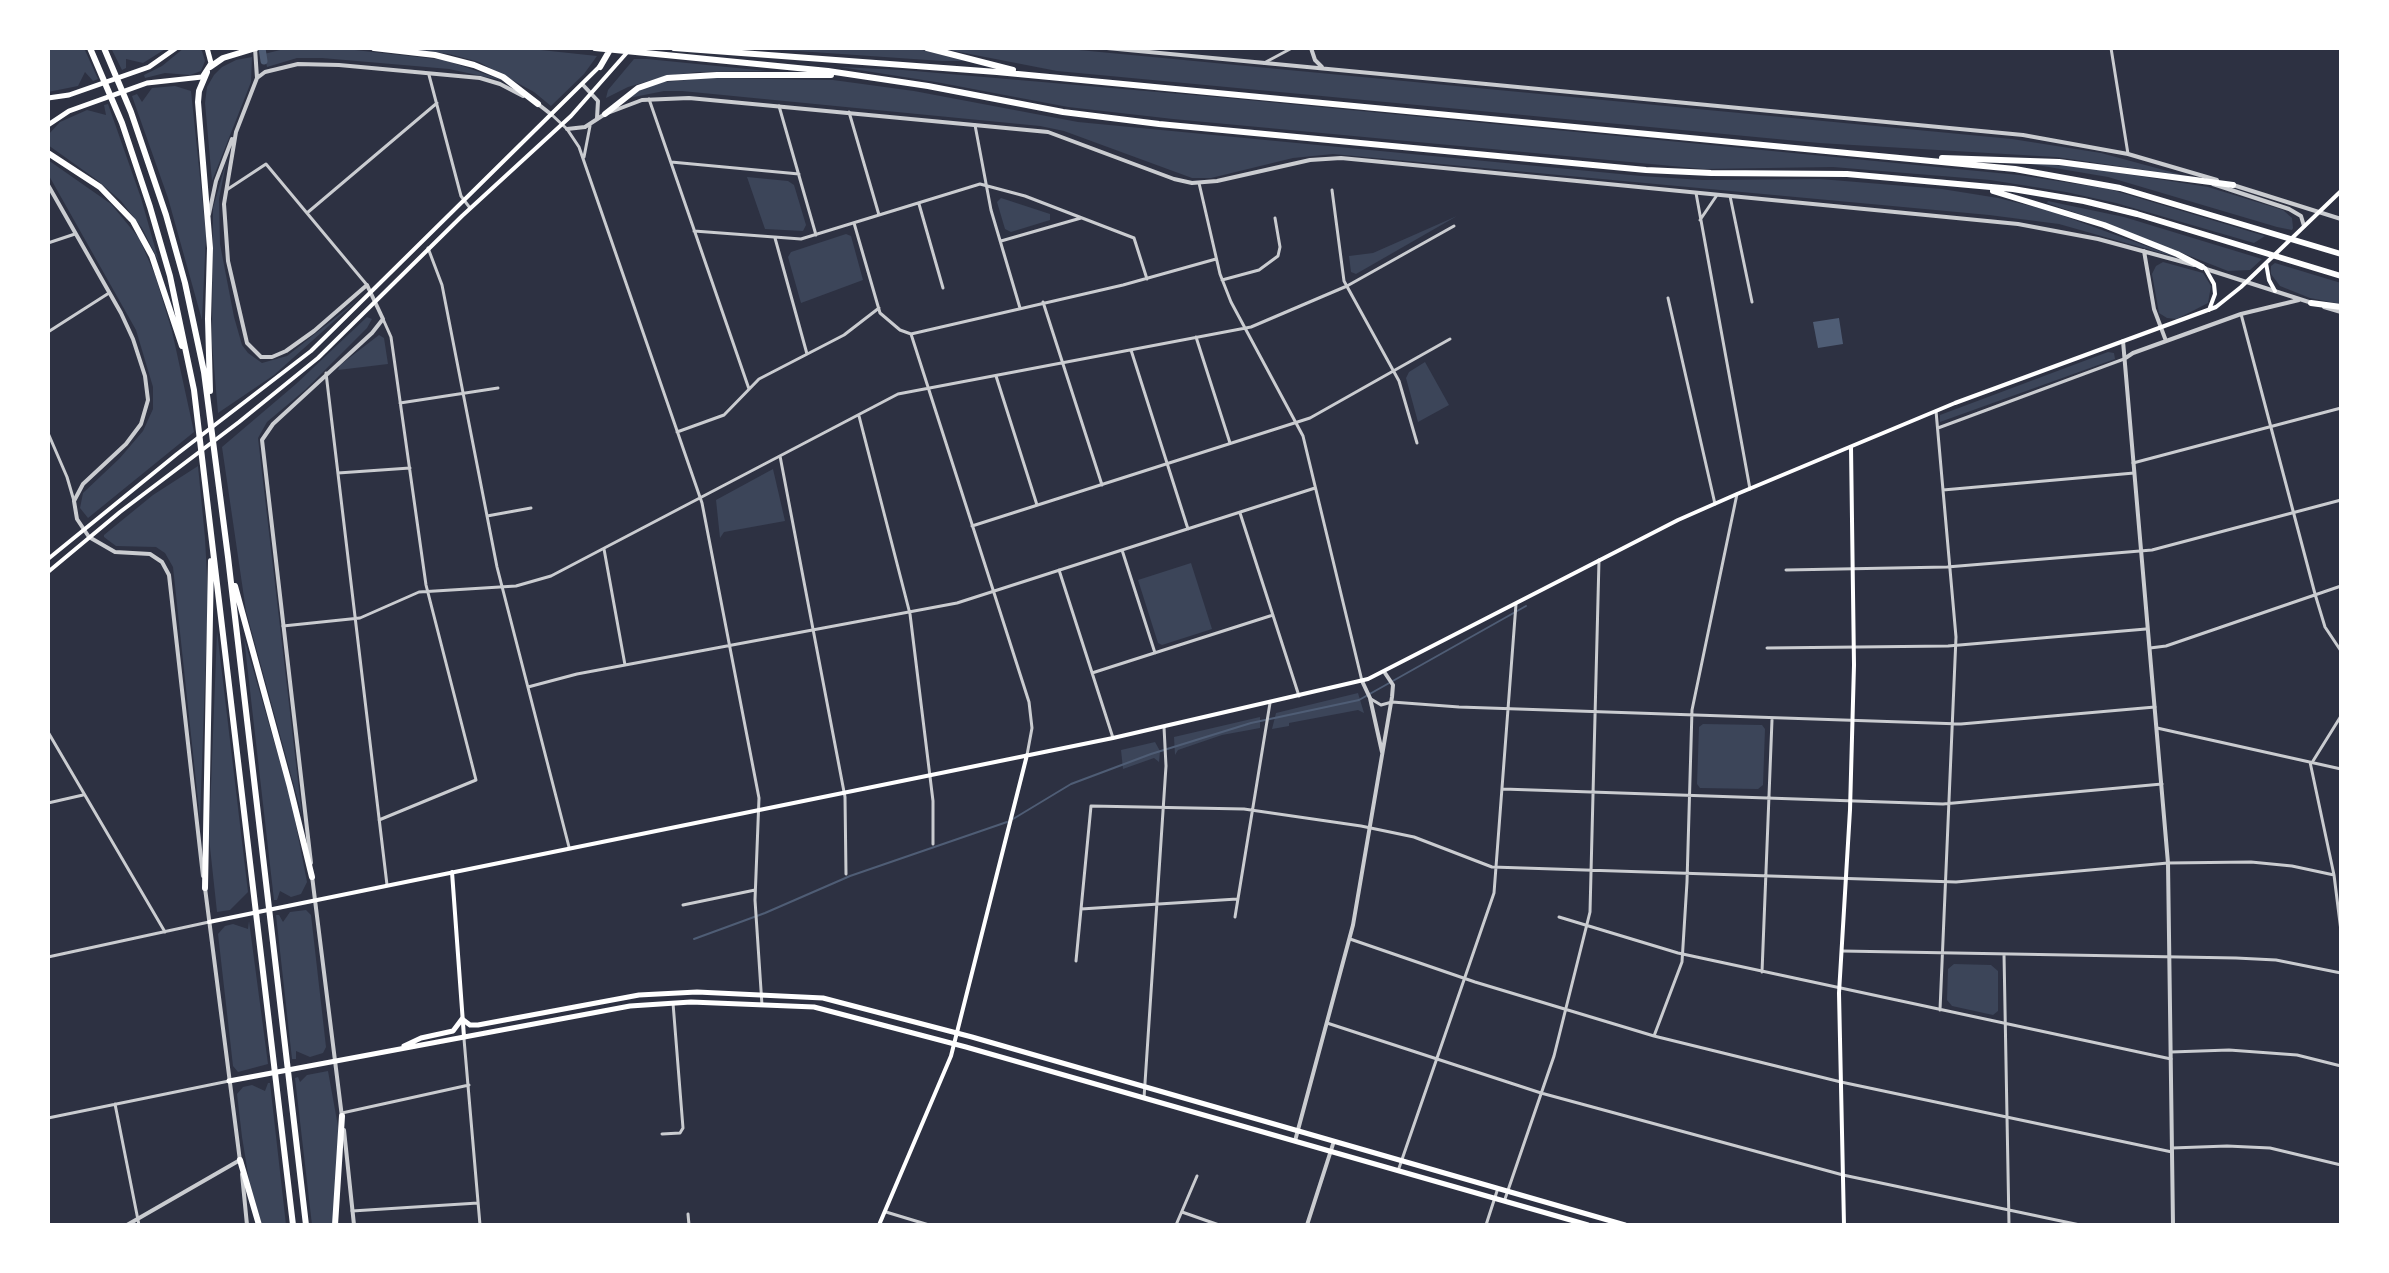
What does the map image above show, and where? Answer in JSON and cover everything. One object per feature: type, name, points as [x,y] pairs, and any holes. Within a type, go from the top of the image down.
[{"type":"highway","points":[[90,48],[120,117],[150,207],[170,276],[194,390],[293,1225]]},
{"type":"highway","points":[[104,48],[136,123],[172,233],[196,333],[211,418],[306,1225]]},
{"type":"highway","points":[[211,418],[209,216],[198,102],[200,85],[208,70],[235,53],[255,48]]},
{"type":"highway","points":[[374,48],[435,55],[474,65],[503,77],[538,104]]},
{"type":"highway","points":[[595,48],[860,75],[1051,110],[1173,125],[1646,170],[1847,174],[2046,194],[2095,203],[2341,276]]},
{"type":"highway","points":[[600,67],[613,48]]},
{"type":"highway","points":[[674,48],[1040,76],[2015,169],[2088,180],[2162,199],[2341,254]]},
{"type":"highway","points":[[927,48],[1040,76]]},
{"type":"highway","points":[[605,114],[638,88],[667,78],[860,75]]},
{"type":"highway","points":[[48,153],[107,193],[142,235],[170,304],[194,390]]},
{"type":"highway","points":[[1904,157],[2039,160],[2233,185]]},
{"type":"highway","points":[[1966,185],[2027,200],[2104,225],[2177,254],[2203,268]]},
{"type":"highway","points":[[2311,303],[2341,310]]},
{"type":"highway","points":[[205,888],[212,586],[207,494]]},
{"type":"highway","points":[[228,557],[312,877]]},
{"type":"highway","points":[[335,1225],[342,1115]]},
{"type":"highway","points":[[240,1160],[259,1225]]},
{"type":"main road","points":[[48,98],[142,70],[160,62],[176,48]]},
{"type":"main road","points":[[48,125],[62,114],[147,83],[172,78],[197,79],[208,70],[211,58],[207,48]]},
{"type":"main road","points":[[48,572],[318,358],[470,208],[564,126],[631,48]]},
{"type":"main road","points":[[48,559],[177,454],[293,367],[600,67]]},
{"type":"main road","points":[[209,922],[1113,738],[1362,681],[1385,673],[1599,560],[1737,494],[1936,411],[2208,310],[2227,300],[2341,191]]},
{"type":"main road","points":[[2266,263],[2275,291]]},
{"type":"main road","points":[[2203,268],[2214,284],[2215,294],[2208,310]]},
{"type":"main road","points":[[1844,1225],[1840,989],[1854,647],[1851,447]]},
{"type":"main road","points":[[879,1225],[955,1044],[1027,755]]},
{"type":"main road","points":[[452,872],[464,1039]]},
{"type":"main road","points":[[462,1019],[475,1026],[654,993],[762,994],[827,999],[957,1033],[1625,1225]]},
{"type":"main road","points":[[229,1081],[403,1047],[422,1047],[602,1010],[673,1003],[824,1009],[1589,1225]]},
{"type":"main road","points":[[403,1047],[421,1038],[453,1031],[462,1019]]},
{"type":"street","points":[[209,216],[216,181],[257,78],[255,48]]},
{"type":"street","points":[[1107,48],[2023,135],[2128,154],[2341,219]]},
{"type":"street","points":[[1264,63],[1292,48]]},
{"type":"street","points":[[1311,48],[1315,60],[1324,68]]},
{"type":"street","points":[[2111,48],[2128,154]]},
{"type":"street","points":[[257,78],[280,68],[307,63],[491,81],[538,104],[564,126],[576,142],[700,498],[759,798],[755,890],[762,1005]]},
{"type":"street","points":[[428,73],[464,200],[470,208]]},
{"type":"street","points":[[583,85],[598,101],[597,120]]},
{"type":"street","points":[[564,126],[574,130],[591,125],[605,114],[649,99],[679,97],[1054,134],[1174,179],[1199,183],[1331,158],[2031,226],[2144,251],[2311,303]]},
{"type":"street","points":[[649,99],[749,389]]},
{"type":"street","points":[[307,213],[437,103]]},
{"type":"street","points":[[779,106],[816,235]]},
{"type":"street","points":[[849,112],[879,215]]},
{"type":"street","points":[[975,124],[986,186],[1020,308]]},
{"type":"street","points":[[584,161],[585,141],[591,125]]},
{"type":"street","points":[[236,132],[225,191],[224,218],[228,261],[244,334],[256,354],[272,357],[293,346],[367,285]]},
{"type":"street","points":[[671,162],[799,174]]},
{"type":"street","points":[[225,191],[266,164],[367,285],[391,337],[428,591],[476,780],[379,820]]},
{"type":"street","points":[[2201,176],[2211,183],[2301,216]]},
{"type":"street","points":[[1199,183],[1222,280],[1303,436],[1358,672],[1370,698],[1382,754]]},
{"type":"street","points":[[694,231],[801,239],[980,184],[1025,196],[1134,238],[1147,279]]},
{"type":"street","points":[[48,185],[129,329],[146,384],[147,407],[137,430],[83,484],[74,501]]},
{"type":"street","points":[[1332,190],[1347,286],[1399,381],[1417,443]]},
{"type":"street","points":[[1696,193],[1750,489]]},
{"type":"street","points":[[1700,220],[1717,195]]},
{"type":"street","points":[[1730,196],[1752,302]]},
{"type":"street","points":[[2288,202],[2301,216],[2304,226]]},
{"type":"street","points":[[919,203],[943,288]]},
{"type":"street","points":[[1000,241],[1081,218]]},
{"type":"street","points":[[1222,280],[1259,270],[1278,256],[1280,249],[1275,218]]},
{"type":"street","points":[[854,223],[879,308],[890,323],[911,334],[1147,279],[1216,259]]},
{"type":"street","points":[[283,626],[355,618],[419,592],[516,586],[551,576],[898,394],[1245,328],[1347,286],[1454,226]]},
{"type":"street","points":[[48,243],[75,234]]},
{"type":"street","points":[[774,237],[807,354]]},
{"type":"street","points":[[428,248],[442,285],[502,587],[570,848]]},
{"type":"street","points":[[2144,251],[2154,309],[2166,341]]},
{"type":"street","points":[[48,332],[109,293]]},
{"type":"street","points":[[1668,298],[1715,504]]},
{"type":"street","points":[[1938,428],[2241,314],[2301,300]]},
{"type":"street","points":[[1043,302],[1102,485]]},
{"type":"street","points":[[677,432],[724,415],[759,379],[844,335],[879,308]]},
{"type":"street","points":[[2241,314],[2315,594],[2325,627],[2341,651]]},
{"type":"street","points":[[354,1225],[262,440],[273,424],[372,333],[383,319]]},
{"type":"street","points":[[911,334],[1030,709],[1032,728],[1027,755]]},
{"type":"street","points":[[1196,337],[1230,443]]},
{"type":"street","points":[[972,526],[1310,418],[1450,339]]},
{"type":"street","points":[[2123,341],[2168,863],[2173,1225]]},
{"type":"street","points":[[1131,350],[1188,529]]},
{"type":"street","points":[[326,373],[387,885]]},
{"type":"street","points":[[996,375],[1037,505]]},
{"type":"street","points":[[400,403],[498,388]]},
{"type":"street","points":[[2133,463],[2341,408]]},
{"type":"street","points":[[1936,411],[1955,646],[1940,1010]]},
{"type":"street","points":[[859,414],[909,611],[930,774],[933,844]]},
{"type":"street","points":[[48,433],[67,477],[77,519],[83,530],[115,552],[150,554],[162,562],[169,575],[247,1225]]},
{"type":"street","points":[[780,456],[844,791],[846,874]]},
{"type":"street","points":[[338,473],[410,468]]},
{"type":"street","points":[[1943,490],[2134,473]]},
{"type":"street","points":[[528,687],[625,665],[957,603],[1315,488]]},
{"type":"street","points":[[1654,1036],[1682,962],[1692,716],[1737,494]]},
{"type":"street","points":[[1786,570],[1950,567],[2141,550],[2341,500]]},
{"type":"street","points":[[487,516],[531,508]]},
{"type":"street","points":[[1240,513],[1299,696]]},
{"type":"street","points":[[604,549],[625,665]]},
{"type":"street","points":[[1122,550],[1155,653]]},
{"type":"street","points":[[1504,1201],[1554,1056],[1590,912],[1599,560]]},
{"type":"street","points":[[1059,570],[1113,738]]},
{"type":"street","points":[[2150,648],[2166,646],[2341,586]]},
{"type":"street","points":[[1398,1171],[1494,893],[1516,604]]},
{"type":"street","points":[[1092,673],[1273,615]]},
{"type":"street","points":[[1767,648],[1955,646],[2148,629]]},
{"type":"street","points":[[1295,1141],[1350,939],[1392,702],[1394,686],[1385,673]]},
{"type":"street","points":[[1370,698],[1381,705],[1392,702],[1508,709],[1952,724],[2155,707]]},
{"type":"street","points":[[1235,917],[1270,703]]},
{"type":"street","points":[[2341,716],[2311,762],[2334,875],[2341,931]]},
{"type":"street","points":[[1762,972],[1772,718]]},
{"type":"street","points":[[1144,1098],[1166,766],[1164,727]]},
{"type":"street","points":[[2157,728],[2341,769]]},
{"type":"street","points":[[48,732],[165,932]]},
{"type":"street","points":[[1503,789],[1949,803],[2162,784]]},
{"type":"street","points":[[48,803],[85,795]]},
{"type":"street","points":[[1076,961],[1091,806],[1253,810],[1414,837],[1497,867],[1945,881],[2168,863],[2264,863],[2334,875]]},
{"type":"street","points":[[683,905],[755,890]]},
{"type":"street","points":[[1081,909],[1238,899]]},
{"type":"street","points":[[1559,917],[1682,954],[2171,1056],[2229,1050],[2297,1055],[2341,1066]]},
{"type":"street","points":[[48,957],[209,922]]},
{"type":"street","points":[[1350,939],[1465,979],[1654,1036],[1841,1082],[2172,1150],[2227,1146],[2270,1148],[2341,1165]]},
{"type":"street","points":[[1842,951],[2276,960],[2341,973]]},
{"type":"street","points":[[2004,954],[2009,1225]]},
{"type":"street","points":[[662,1134],[681,1133],[683,1128],[673,1003]]},
{"type":"street","points":[[1327,1023],[1541,1093],[1843,1175],[2080,1225]]},
{"type":"street","points":[[464,1039],[480,1225]]},
{"type":"street","points":[[48,1118],[229,1081]]},
{"type":"street","points":[[342,1115],[469,1085]]},
{"type":"street","points":[[115,1104],[139,1225]]},
{"type":"street","points":[[1307,1225],[1334,1141]]},
{"type":"street","points":[[127,1225],[240,1160]]},
{"type":"street","points":[[1176,1225],[1197,1176]]},
{"type":"street","points":[[1486,1225],[1498,1188]]},
{"type":"street","points":[[352,1211],[478,1203]]},
{"type":"street","points":[[885,1211],[929,1225]]},
{"type":"street","points":[[1182,1212],[1219,1225]]},
{"type":"street","points":[[688,1214],[689,1225]]},
{"type":"street","points":[[1589,1225],[1593,1216]]},
{"type":"shaded area","points":[[48,48],[84,48],[98,79],[93,81],[85,72],[78,86],[48,92]]},
{"type":"shaded area","points":[[111,48],[167,48],[143,63],[126,59],[126,68],[122,70]]},
{"type":"shaded area","points":[[184,48],[199,48],[202,51],[205,61],[201,71],[190,75],[165,73],[145,78],[144,75],[162,66]]},
{"type":"shaded area","points":[[288,48],[337,48],[445,60],[505,81],[449,69],[322,58],[297,58],[267,67],[264,54]]},
{"type":"shaded area","points":[[401,48],[522,48],[597,56],[584,74],[551,106],[534,92],[479,62],[449,54]]},
{"type":"shaded area","points":[[755,48],[915,48],[965,61],[942,61]]},
{"type":"shaded area","points":[[939,48],[1058,48],[2012,139],[2101,153],[2186,176],[2056,157],[1819,143],[1057,71]]},
{"type":"shaded area","points":[[252,57],[251,82],[212,181],[205,103],[207,87],[222,67]]},
{"type":"shaded area","points":[[634,59],[767,71],[697,72],[666,76],[628,87],[606,98],[608,90]]},
{"type":"shaded area","points":[[840,67],[1227,98],[2019,175],[2109,189],[2265,236],[2254,243],[2116,203],[1990,180],[1833,167],[1704,169],[1173,119],[1068,107]]},
{"type":"shaded area","points":[[710,78],[833,80],[914,91],[1078,122],[1641,176],[1703,180],[1820,179],[1942,189],[2047,210],[2179,258],[2059,224],[1989,215],[1333,154],[1293,158],[1211,178],[1192,178],[1064,131],[1040,126],[682,91],[629,98],[640,89],[664,82]]},
{"type":"shaded area","points":[[175,86],[191,91],[206,235],[202,320],[168,198],[132,96],[137,94],[142,102],[152,88]]},
{"type":"shaded area","points":[[108,104],[141,198],[159,262],[142,228],[121,201],[48,145],[48,135],[60,122],[87,110],[106,115],[104,105]]},
{"type":"shaded area","points":[[227,159],[219,199],[220,244],[234,317],[242,345],[248,353],[262,363],[287,356],[359,299],[274,375],[218,413],[212,343],[213,208]]},
{"type":"shaded area","points":[[48,160],[111,204],[139,238],[155,275],[172,331],[194,432],[88,518],[80,508],[83,493],[143,431],[153,409],[153,387],[136,330],[48,174]]},
{"type":"shaded area","points":[[2019,162],[2088,168],[2208,187],[2283,210],[2292,218],[2293,228],[2277,227],[2108,177]]},
{"type":"shaded area","points":[[747,177],[788,181],[794,185],[806,225],[803,231],[765,229]]},
{"type":"shaded area","points":[[1001,198],[1050,214],[1050,220],[1011,232],[1005,229],[997,202]]},
{"type":"shaded area","points":[[2048,201],[2124,217],[2262,259],[2250,270],[2228,271]]},
{"type":"shaded area","points":[[1457,216],[1356,274],[1351,272],[1349,256],[1373,253]]},
{"type":"shaded area","points":[[846,234],[851,236],[863,280],[801,303],[788,257],[791,252]]},
{"type":"shaded area","points":[[2163,262],[2203,273],[2211,286],[2208,303],[2177,319],[2159,313],[2152,274],[2156,266]]},
{"type":"shaded area","points":[[2275,263],[2341,283],[2341,304],[2310,298],[2280,286],[2271,274],[2271,266]]},
{"type":"shaded area","points":[[367,317],[372,319],[367,328],[305,390],[267,422],[258,438],[302,815],[246,611],[222,447],[296,384]]},
{"type":"shaded area","points":[[1839,318],[1843,344],[1818,348],[1813,322]]},
{"type":"shaded area","points":[[379,335],[384,338],[388,364],[338,370],[340,365]]},
{"type":"shaded area","points":[[2108,352],[2114,353],[2115,359],[1940,422],[1940,415]]},
{"type":"shaded area","points":[[1425,362],[1449,405],[1418,422],[1406,378],[1409,372]]},
{"type":"shaded area","points":[[198,466],[208,596],[200,819],[173,567],[165,553],[156,547],[116,546],[104,537],[153,495]]},
{"type":"shaded area","points":[[773,469],[785,521],[724,532],[720,538],[716,500]]},
{"type":"shaded area","points":[[1191,563],[1212,629],[1162,645],[1158,643],[1138,580]]},
{"type":"shaded area","points":[[217,631],[248,892],[230,910],[217,912],[209,838]]},
{"type":"shaded area","points":[[244,638],[291,800],[307,882],[301,894],[291,897],[280,891],[277,900],[274,900]]},
{"type":"shaded area","points":[[1358,693],[1364,713],[1358,710],[1272,729],[1276,713]]},
{"type":"shaded area","points":[[1260,717],[1260,728],[1222,735],[1178,750],[1175,755],[1174,737]]},
{"type":"shaded area","points":[[1703,724],[1762,725],[1765,729],[1763,785],[1758,789],[1700,788],[1697,784],[1699,727]]},
{"type":"shaded area","points":[[1155,742],[1160,751],[1159,762],[1154,758],[1123,769],[1121,750]]},
{"type":"shaded area","points":[[306,910],[311,915],[326,1047],[323,1053],[310,1057],[296,1051],[296,1059],[292,1059],[276,915],[283,922],[290,912]]},
{"type":"shaded area","points":[[249,921],[268,1064],[238,1072],[233,1066],[218,934],[225,926],[233,924],[248,929]]},
{"type":"shaded area","points":[[1954,964],[1991,965],[1998,971],[1998,1011],[1993,1015],[1952,1006],[1947,1000],[1948,969]]},
{"type":"shaded area","points":[[328,1071],[339,1132],[333,1225],[312,1225],[295,1078],[298,1077],[300,1082],[307,1075]]},
{"type":"shaded area","points":[[268,1083],[286,1225],[262,1225],[249,1180],[242,1137],[237,1094],[243,1087],[252,1085],[265,1091]]},
{"type":"waterway","points":[[262,48],[264,61]]},
{"type":"waterway","points":[[1013,819],[1071,784],[1151,754],[1251,723],[1359,700],[1526,606]]},
{"type":"waterway","points":[[694,939],[765,913],[850,876],[1007,822]]}]
